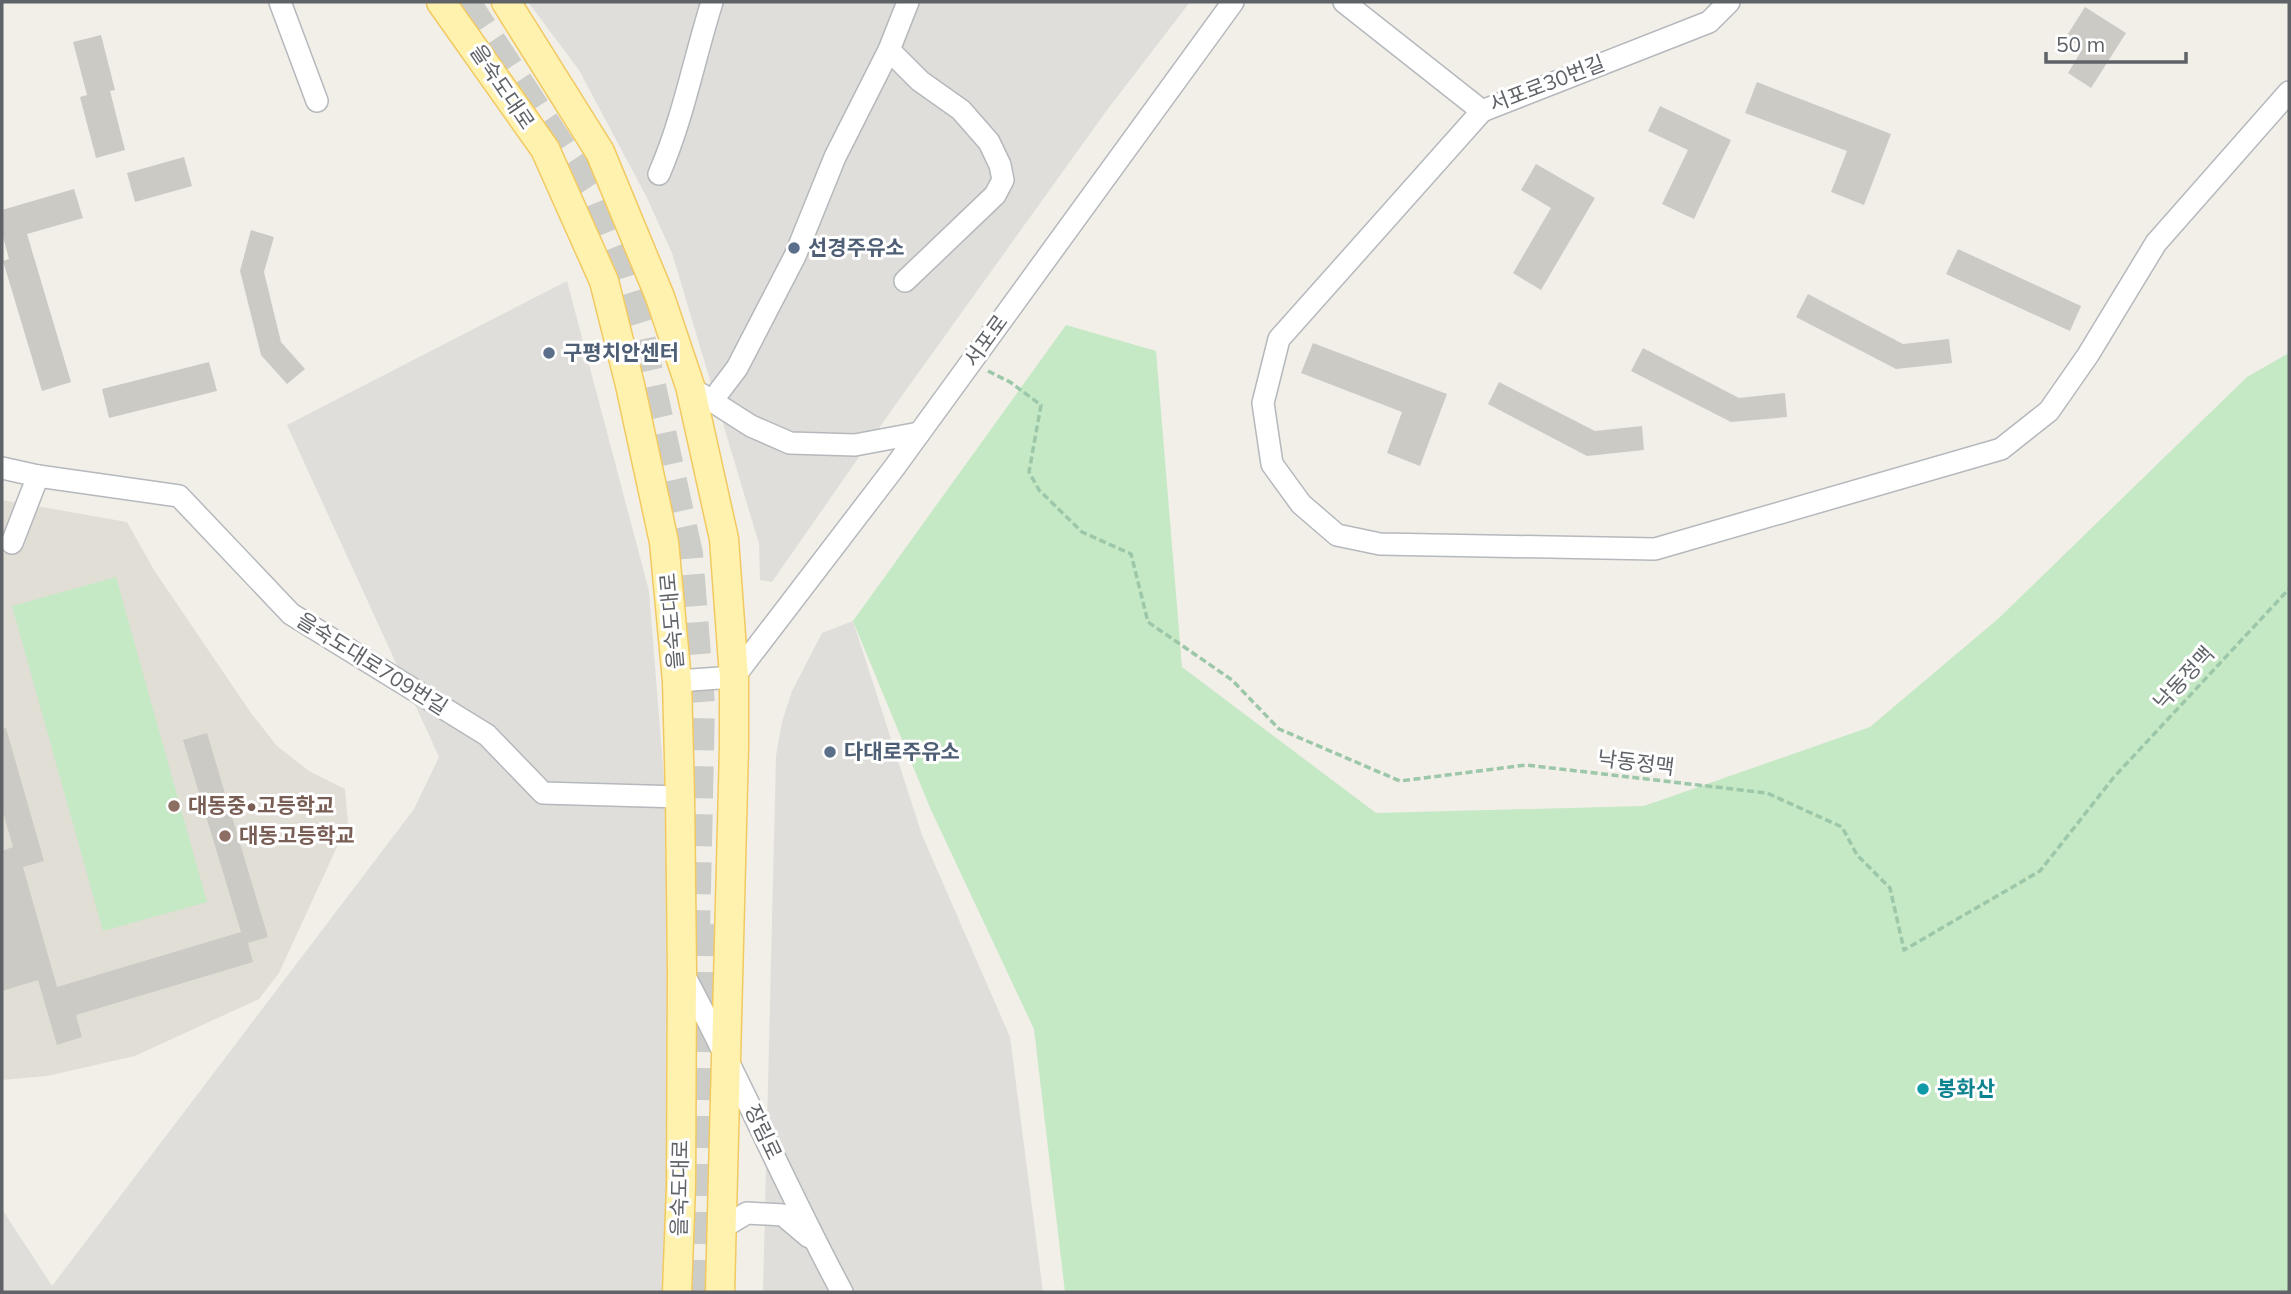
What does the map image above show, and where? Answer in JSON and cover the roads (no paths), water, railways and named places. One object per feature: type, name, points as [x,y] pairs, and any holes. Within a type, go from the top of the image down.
[{"type":"main road","name":"을숙도대로","points":[[442,2],[545,149],[604,281],[631,385],[664,542],[677,681],[680,797],[681,1185],[677,1292]]},
{"type":"main road","name":"을숙도대로","points":[[506,2],[600,152],[701,393],[724,538],[734,677],[720,1292]]},
{"type":"street","points":[[280,2],[317,101]]},
{"type":"street","points":[[659,174],[675,137],[694,59],[712,2]]},
{"type":"street","points":[[908,2],[889,50],[835,157],[795,256],[763,323],[737,369],[701,393],[751,426],[790,443],[855,445],[919,433]]},
{"type":"street","name":"서포로","points":[[734,677],[894,468],[1233,2]]},
{"type":"street","name":"서포로30번길","points":[[1344,2],[1482,111],[1709,22],[1729,2]]},
{"type":"street","points":[[889,50],[920,80],[961,110],[989,142],[1000,165],[1003,180],[995,195],[905,281]]},
{"type":"street","points":[[1482,111],[1279,339],[1263,403],[1272,464],[1301,504],[1337,536],[1380,544],[1655,549],[2001,449],[2049,411],[2088,355],[2156,243],[2289,92]]},
{"type":"street","name":"을숙도대로709번길","points":[[2,468],[38,476],[178,496],[291,614],[487,735],[543,793],[680,797]]},
{"type":"street","points":[[12,543],[38,476]]},
{"type":"street","points":[[677,681],[734,677]]},
{"type":"street","name":"장림로","points":[[682,972],[726,1054],[815,1242],[842,1292]]},
{"type":"street","points":[[722,1228],[747,1213],[783,1215],[815,1242]]},
{"type":"tunnel","points":[[464,2],[589,192],[616,259],[637,327],[687,554],[699,705],[694,935]]},
{"type":"tunnel","points":[[701,1292],[709,909]]},
{"type":"place","name":"선경주유소","points":[[794,248]]},
{"type":"place","name":"구평치안센터","points":[[549,353]]},
{"type":"place","name":"다대로주유소","points":[[830,752]]},
{"type":"place","name":"대동중•고등학교","points":[[174,806]]},
{"type":"place","name":"대동고등학교","points":[[225,836]]},
{"type":"place","name":"봉화산","points":[[1923,1089]]}]
